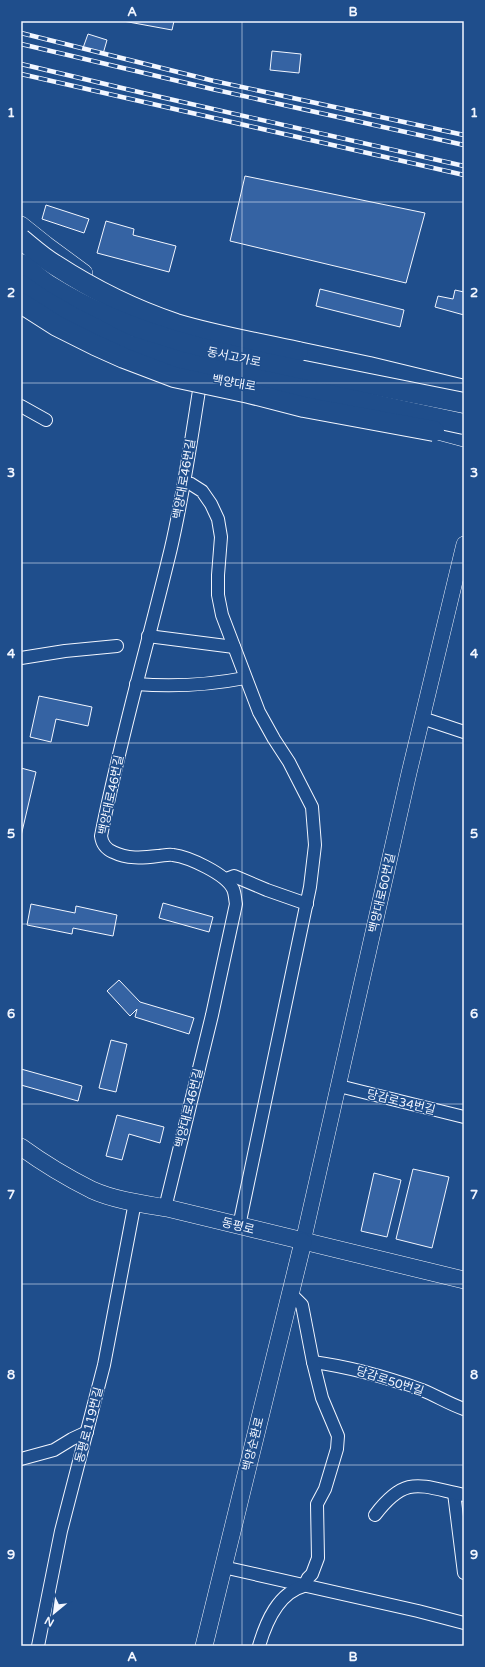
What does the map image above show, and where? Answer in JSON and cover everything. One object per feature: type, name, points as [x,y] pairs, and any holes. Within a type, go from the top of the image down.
[{"type":"highway","points":[[21,239],[54,265],[101,292],[134,308],[174,323],[208,333],[369,367],[464,390]]},
{"type":"highway","name":"동서고가로","points":[[21,264],[50,286],[91,308],[132,328],[182,344],[225,356],[464,403]]},
{"type":"highway","name":"동서고가로","points":[[21,286],[74,318],[126,345],[182,362],[220,371],[464,424]]},
{"type":"highway","points":[[21,303],[58,326],[95,345],[174,377],[249,393],[304,407],[464,438]]},
{"type":"main road","points":[[21,225],[98,283],[145,308],[314,366]]},
{"type":"main road","points":[[21,256],[75,293],[162,334],[210,348],[314,366],[464,396]]},
{"type":"main road","name":"백양대로","points":[[21,286],[83,329],[126,352],[148,361],[201,378],[260,388],[464,438]]},
{"type":"main road","points":[[429,429],[443,425],[449,414],[448,405],[438,391]]},
{"type":"main road","name":"동평로","points":[[21,1147],[37,1159],[93,1190],[135,1202],[464,1280]]},
{"type":"main road","name":"백양순환로","points":[[204,1646],[303,1242]]},
{"type":"street","name":"백양대로46번길","points":[[165,1208],[212,1015],[236,904],[233,889],[226,880],[192,861],[172,855],[134,858],[121,856],[107,849],[102,842],[101,836],[136,684],[171,546],[184,483],[201,378]]},
{"type":"street","points":[[21,406],[46,420]]},
{"type":"street","points":[[184,483],[192,484],[202,491],[211,504],[218,519],[221,536],[218,595],[222,615],[245,678],[263,719],[289,762],[312,807],[315,845],[307,904],[239,1226]]},
{"type":"street","name":"백양대로60번길","points":[[303,1242],[422,718],[464,544]]},
{"type":"street","points":[[148,636],[234,647]]},
{"type":"street","points":[[21,658],[64,651],[117,646]]},
{"type":"street","points":[[136,684],[160,686],[221,682],[245,678]]},
{"type":"street","points":[[422,718],[464,732]]},
{"type":"street","points":[[226,880],[234,876],[267,890],[307,904]]},
{"type":"street","name":"당감로34번길","points":[[339,1086],[464,1117]]},
{"type":"street","name":"동평로119번길","points":[[38,1646],[61,1531],[104,1364],[135,1202]]},
{"type":"street","points":[[259,1646],[265,1626],[276,1606],[294,1588],[304,1586],[315,1568],[318,1558],[317,1504],[325,1489],[337,1449],[338,1436],[322,1398],[313,1362],[302,1304],[291,1294]]},
{"type":"street","name":"당감로50번길","points":[[313,1362],[334,1364],[376,1374],[424,1391],[449,1404],[464,1409]]},
{"type":"street","points":[[21,1459],[54,1450],[87,1432]]},
{"type":"street","points":[[375,1515],[398,1491],[413,1485],[459,1494],[464,1573]]},
{"type":"street","points":[[223,1567],[418,1611],[464,1623]]},
{"type":"building","points":[[123,21],[174,21],[172,30]]},
{"type":"building","points":[[88,34],[107,40],[103,54],[83,48]]},
{"type":"building","points":[[272,51],[301,54],[299,73],[270,70]]},
{"type":"building","points":[[245,176],[425,213],[406,283],[230,241]]},
{"type":"building","points":[[46,205],[89,219],[84,233],[42,219]]},
{"type":"building","points":[[106,221],[134,229],[133,235],[176,246],[169,272],[97,253]]},
{"type":"building","points":[[320,289],[404,310],[400,327],[316,306]]},
{"type":"building","points":[[455,290],[464,292],[464,315],[435,307],[438,296],[453,299]]},
{"type":"building","points":[[39,696],[92,707],[88,726],[56,719],[51,742],[30,737]]},
{"type":"building","points":[[21,768],[36,772],[21,836]]},
{"type":"building","points":[[163,903],[213,917],[209,932],[159,918]]},
{"type":"building","points":[[31,904],[75,913],[76,906],[117,915],[113,936],[73,928],[72,934],[27,925]]},
{"type":"building","points":[[119,980],[140,1002],[194,1018],[189,1034],[135,1017],[137,1009],[130,1016],[107,991]]},
{"type":"building","points":[[111,1040],[127,1044],[116,1092],[99,1088]]},
{"type":"building","points":[[21,1069],[82,1086],[78,1101],[21,1085]]},
{"type":"building","points":[[117,1115],[164,1127],[160,1143],[129,1134],[122,1160],[106,1156]]},
{"type":"building","points":[[413,1169],[449,1177],[432,1248],[396,1239]]},
{"type":"building","points":[[374,1173],[401,1180],[387,1237],[361,1231]]},
{"type":"railway","points":[[21,33],[214,81],[464,135]]},
{"type":"railway","points":[[21,44],[212,89],[464,145]]},
{"type":"railway","points":[[21,64],[464,166]]},
{"type":"railway","points":[[21,74],[464,175]]}]
